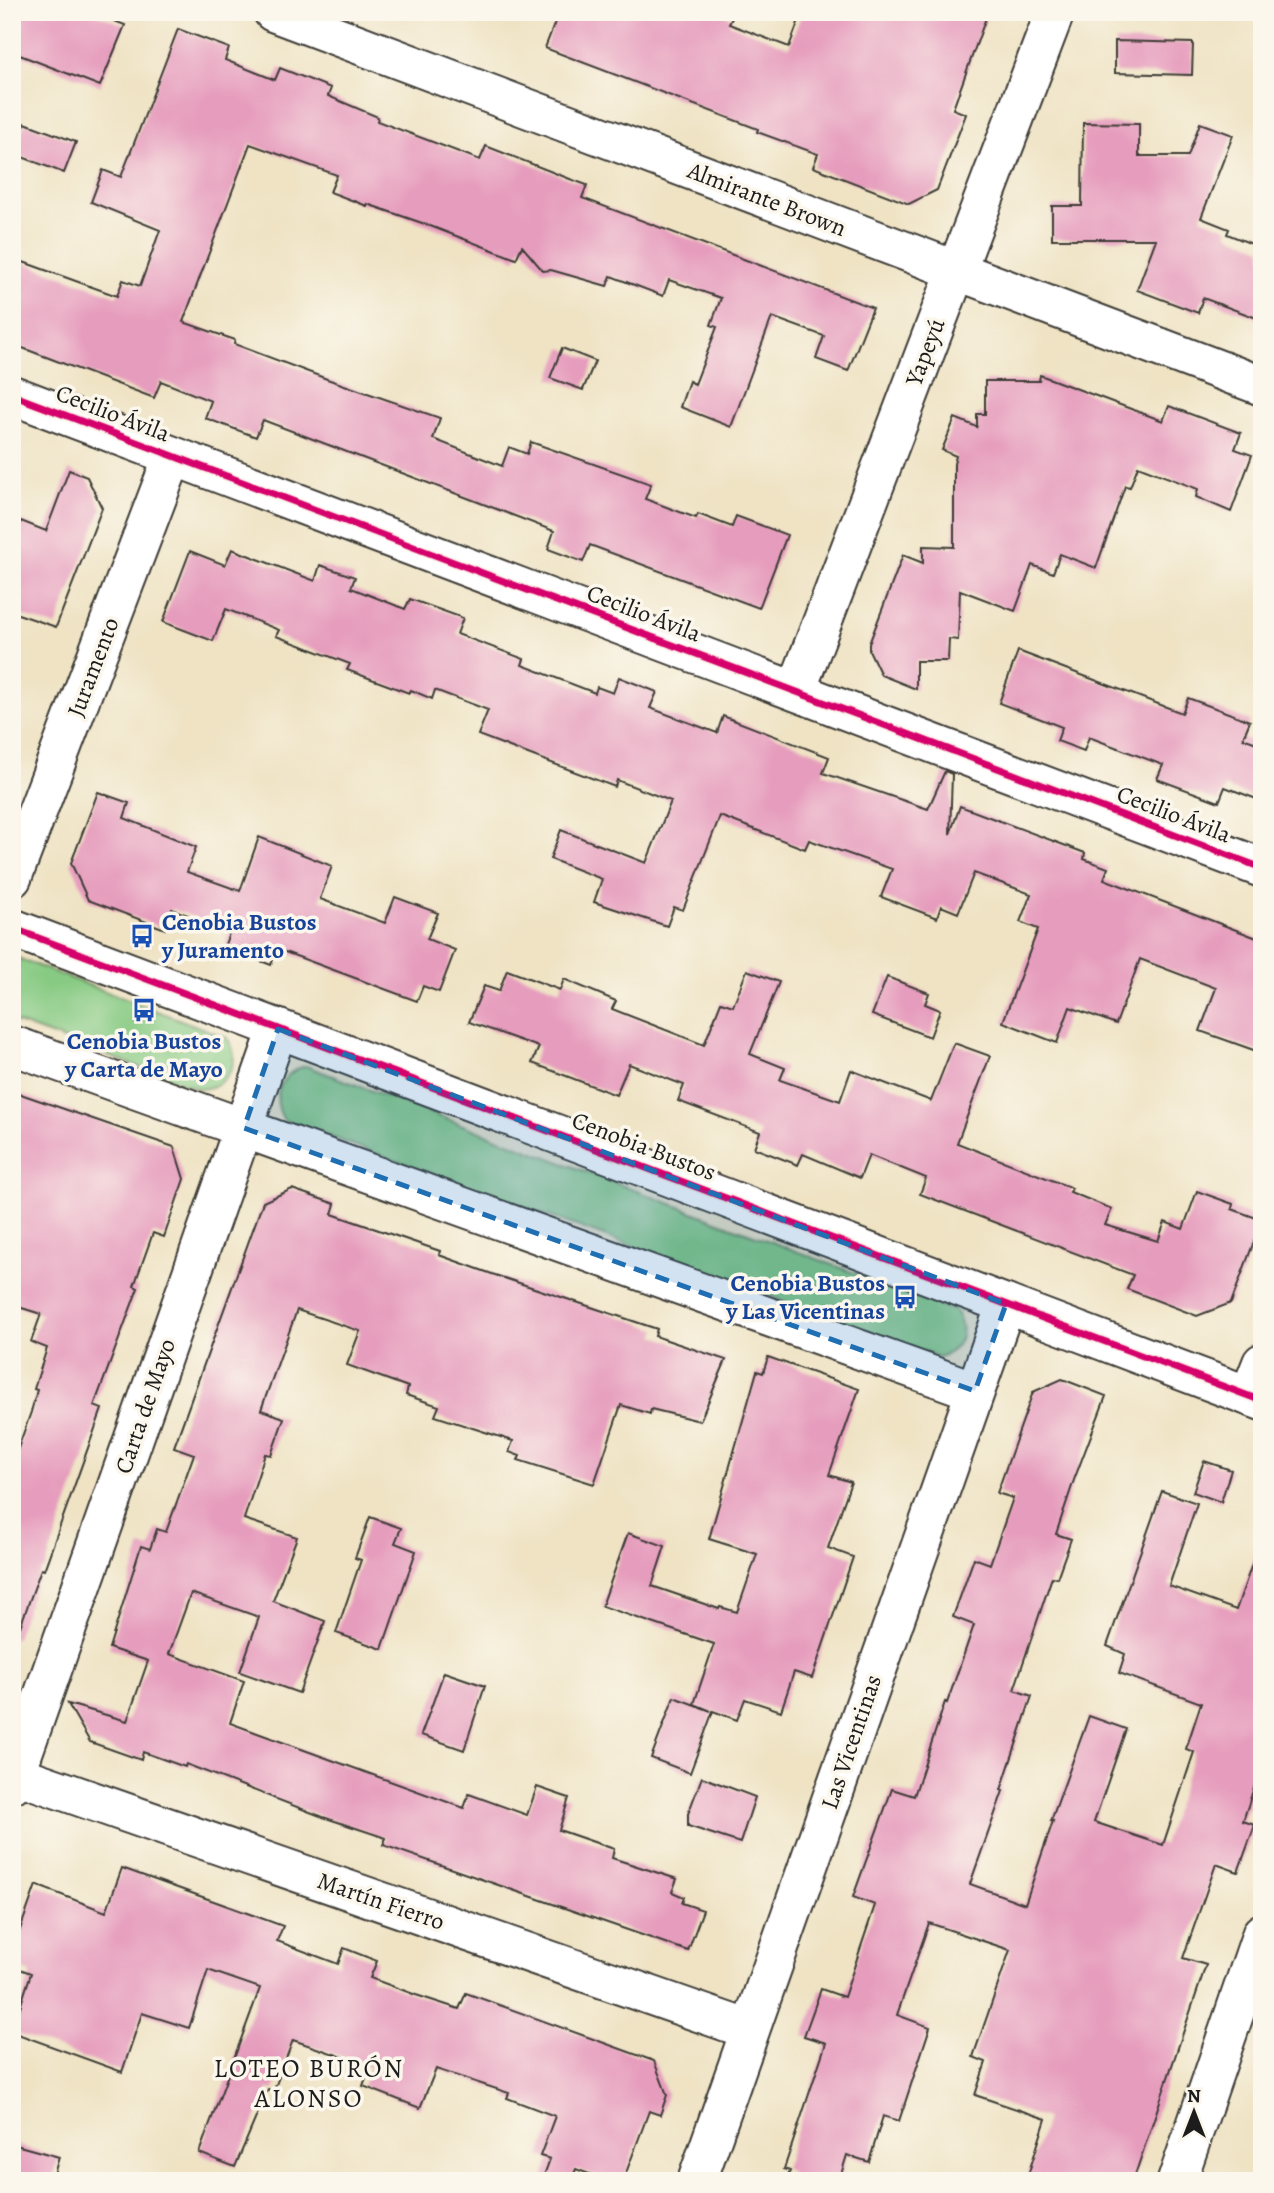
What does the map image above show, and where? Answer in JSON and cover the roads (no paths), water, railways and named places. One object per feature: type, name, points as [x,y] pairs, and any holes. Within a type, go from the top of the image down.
[{"type":"street","name":"Almirante Brown","points":[[273,12],[338,24],[956,270],[1262,386]]},
{"type":"street","name":"Yapeyú","points":[[796,691],[1055,12]]},
{"type":"street","name":"Cecilio Ávila","points":[[12,395],[1262,868]]},
{"type":"street","name":"Juramento","points":[[12,878],[173,456]]},
{"type":"street","name":"Cenobia Bustos","points":[[12,928],[1006,1304],[1258,1386]]},
{"type":"street","name":"Carta de Mayo","points":[[13,1777],[278,1029]]},
{"type":"street","points":[[12,1045],[975,1391]]},
{"type":"street","name":"Las Vicentinas","points":[[697,2181],[1006,1304]]},
{"type":"street","name":"Martín Fierro","points":[[13,1777],[750,2030]]},
{"type":"street","points":[[1180,2180],[1262,1933]]},
{"type":"place","name":"Cenobia Bustos y Juramento","points":[[142,936]]},
{"type":"place","name":"Cenobia Bustos y Carta de Mayo","points":[[144,1010]]},
{"type":"place","name":"Cenobia Bustos y Las Vicentinas","points":[[905,1297]]},
{"type":"district","name":"LOTEO BURÓN ALONSO","points":[[309,2083]]}]
